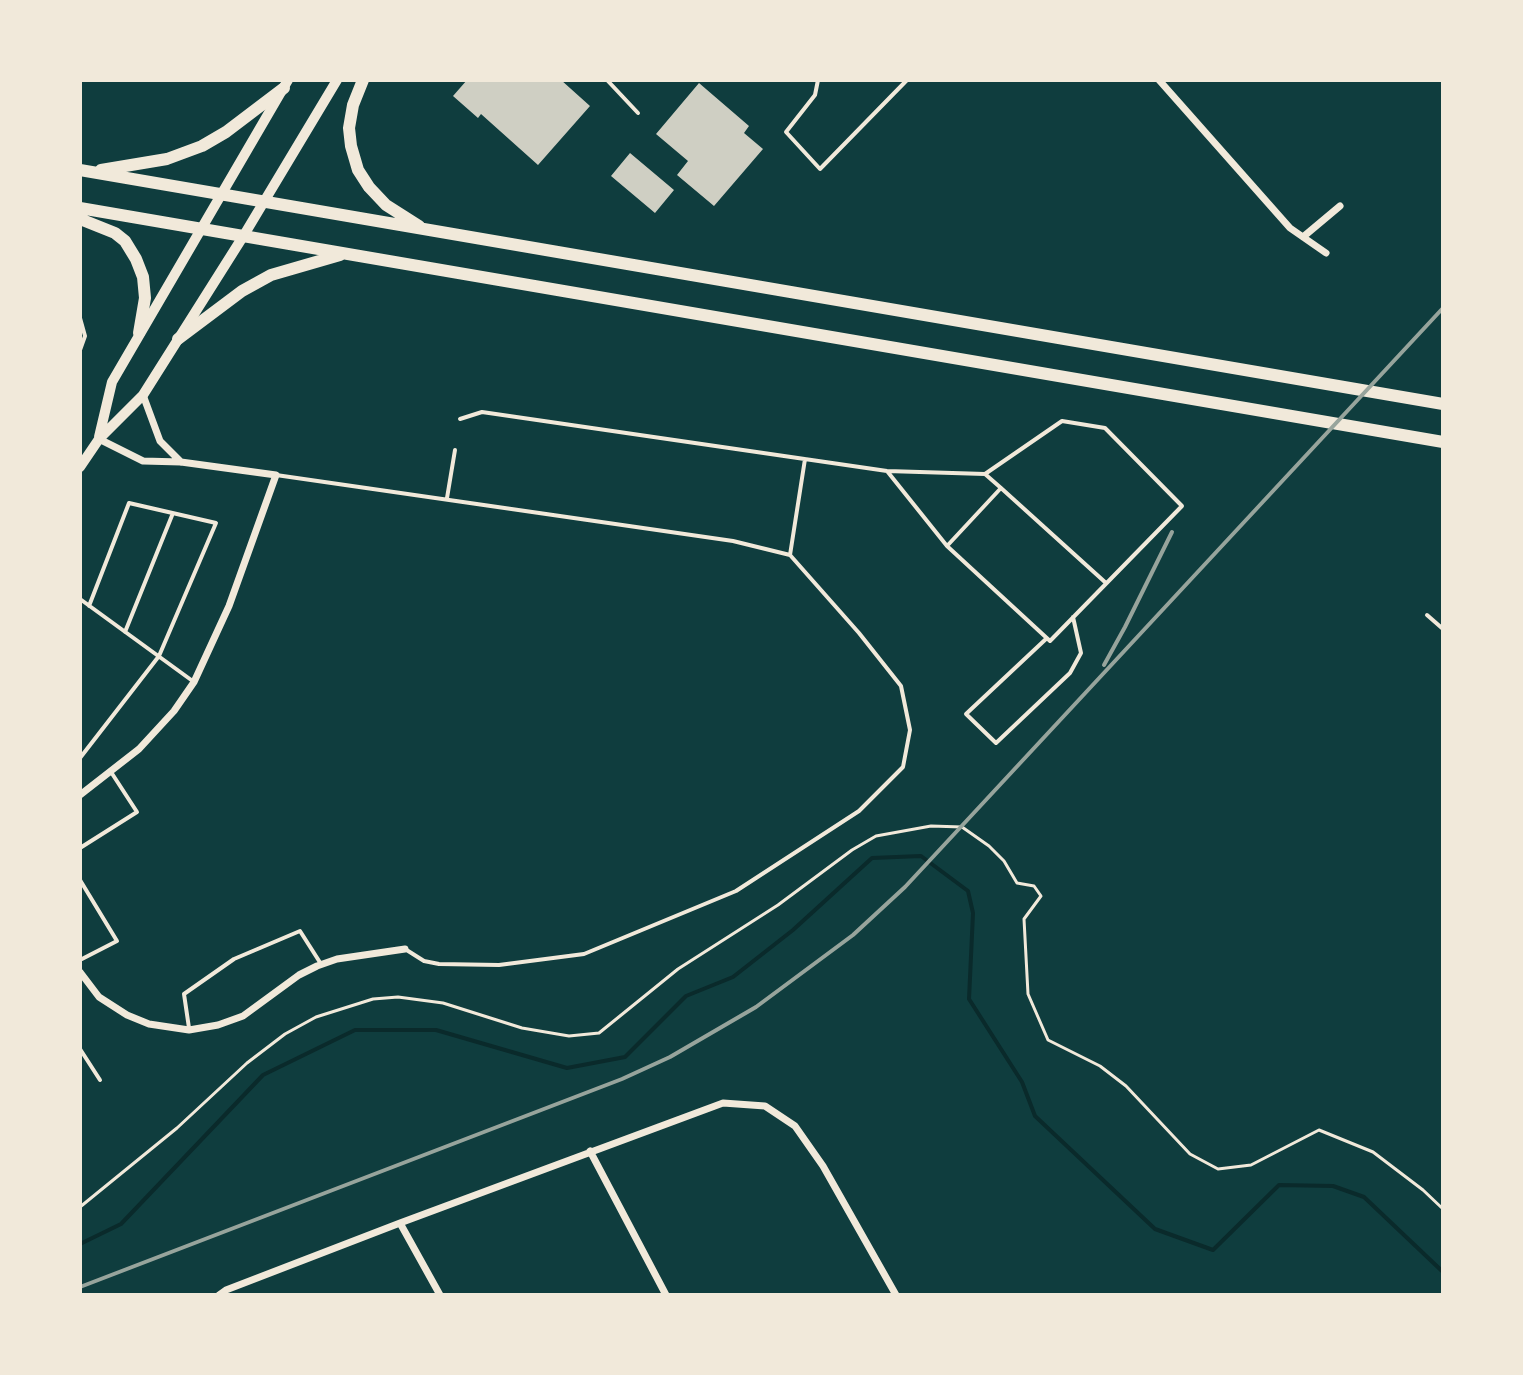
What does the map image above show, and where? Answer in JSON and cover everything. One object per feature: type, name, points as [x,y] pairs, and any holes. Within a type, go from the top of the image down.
[{"type":"highway","points":[[363,80],[353,105],[349,128],[358,170],[386,205],[425,230]]},
{"type":"highway","points":[[85,171],[167,159],[202,146],[226,132],[286,84]]},
{"type":"highway","points":[[85,171],[1443,404]]},
{"type":"highway","points":[[80,208],[1443,442]]},
{"type":"highway","points":[[80,219],[115,233],[125,241],[136,259],[143,277],[145,298],[139,333]]},
{"type":"highway","points":[[178,339],[242,291],[271,275],[343,254]]},
{"type":"main road","points":[[80,467],[99,439],[143,395],[337,80]]},
{"type":"main road","points":[[99,439],[112,382],[286,84]]},
{"type":"street","points":[[1159,80],[1290,228],[1326,253]]},
{"type":"street","points":[[1303,237],[1340,206]]},
{"type":"street","points":[[143,395],[160,441],[181,462]]},
{"type":"street","points":[[80,794],[111,772],[162,726],[194,682],[229,606],[276,475],[181,462],[143,461],[99,439]]},
{"type":"street","points":[[80,972],[99,997],[127,1015],[159,1026],[189,1030],[218,1025],[243,1016],[299,975],[321,964],[405,949]]},
{"type":"street","points":[[219,1295],[400,1223],[723,1103],[765,1106],[795,1126],[823,1166],[896,1295]]},
{"type":"street","points":[[590,1151],[666,1295]]},
{"type":"street","points":[[400,1223],[440,1295]]},
{"type":"lane","points":[[607,80],[638,113]]},
{"type":"lane","points":[[818,80],[815,95],[786,132],[820,169],[907,80]]},
{"type":"lane","points":[[80,318],[85,336],[80,350]]},
{"type":"lane","points":[[460,419],[482,412],[887,471],[985,474],[1062,421],[1105,428],[1182,506],[1050,641],[947,546],[887,471]]},
{"type":"lane","points":[[447,498],[455,450]]},
{"type":"lane","points":[[790,555],[805,459]]},
{"type":"lane","points":[[985,474],[1106,583]]},
{"type":"lane","points":[[276,475],[733,541],[790,555],[901,686],[910,730],[903,767],[859,811],[736,891],[584,954],[499,965],[439,964],[424,961],[405,949]]},
{"type":"lane","points":[[947,546],[1001,488]]},
{"type":"lane","points":[[80,758],[159,656],[216,523],[129,503],[89,606]]},
{"type":"lane","points":[[125,632],[173,513]]},
{"type":"lane","points":[[80,599],[194,682]]},
{"type":"lane","points":[[1427,615],[1443,629]]},
{"type":"lane","points":[[1047,638],[966,714],[996,743],[1070,673],[1081,653],[1073,617]]},
{"type":"lane","points":[[80,848],[137,812],[111,772]]},
{"type":"lane","points":[[80,880],[117,941],[80,960]]},
{"type":"lane","points":[[189,1030],[184,994],[234,959],[300,931],[321,964]]},
{"type":"lane","points":[[80,1049],[100,1080]]},
{"type":"path","points":[[80,1207],[177,1128],[247,1063],[285,1034],[316,1017],[373,999],[398,997],[443,1003],[522,1028],[569,1036],[599,1033],[678,969],[778,905],[852,850],[876,836],[931,826],[962,827],[1004,861],[1017,883],[1034,886],[1041,896],[1024,919],[1028,994],[1048,1040],[1100,1066],[1126,1086],[1190,1154],[1218,1169],[1251,1165],[1319,1130],[1373,1152],[1443,1209]]},
{"type":"building","points":[[467,80],[561,80],[590,106],[538,165],[481,114],[478,118],[453,96]]},
{"type":"building","points":[[699,83],[749,126],[744,133],[763,149],[714,206],[677,175],[688,161],[656,134]]},
{"type":"building","points":[[630,153],[674,190],[655,213],[611,176]]},
{"type":"waterway","points":[[80,1244],[121,1224],[263,1075],[355,1030],[436,1030],[567,1068],[625,1057],[686,996],[733,977],[793,930],[872,858],[921,856],[968,891],[973,913],[969,999],[1022,1082],[1035,1116],[1155,1229],[1213,1250],[1279,1185],[1333,1186],[1364,1197],[1443,1272]]},
{"type":"railway","points":[[80,1287],[622,1079],[670,1057],[756,1007],[853,935],[905,887],[1443,308]]},
{"type":"railway","points":[[1104,665],[1172,532]]}]
